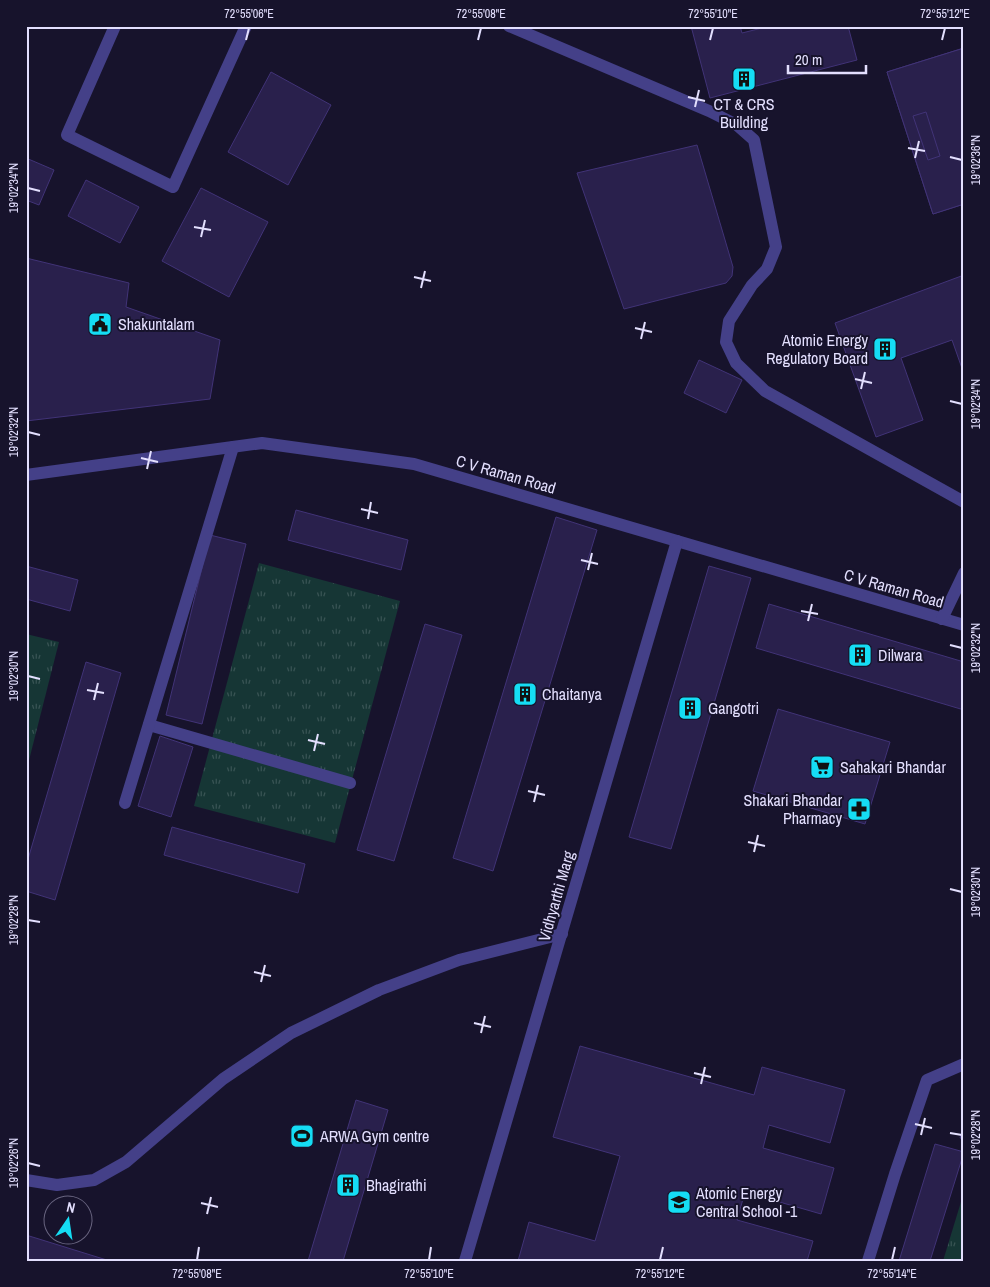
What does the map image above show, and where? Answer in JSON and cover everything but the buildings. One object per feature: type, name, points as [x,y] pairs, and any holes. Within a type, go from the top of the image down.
[{"type":"street","points":[[115,26],[67,135],[173,187],[246,26]]},
{"type":"street","points":[[509,26],[709,111],[737,125],[754,140],[776,247],[767,270],[752,286],[729,321],[726,342],[736,363],[765,391],[964,502]]},
{"type":"street","name":"C V Raman Road","points":[[26,475],[262,443],[414,464],[964,625]]},
{"type":"street","points":[[125,803],[233,446]]},
{"type":"street","name":"Vidhyarthi Marg","points":[[465,1261],[677,540]]},
{"type":"street","points":[[942,618],[964,573]]},
{"type":"street","points":[[149,725],[350,784]]},
{"type":"street","points":[[26,1180],[57,1185],[94,1180],[126,1162],[223,1079],[291,1033],[380,990],[459,960],[562,934]]},
{"type":"street","points":[[868,1261],[927,1080],[964,1064]]},
{"type":"green space","points":[[259,563],[400,601],[335,843],[194,806]]},
{"type":"green space","points":[[26,634],[59,642],[26,772]]},
{"type":"green space","points":[[964,1192],[964,1261],[943,1261]]},
{"type":"place","name":"CT & CRS Building","points":[[744,79]]},
{"type":"place","name":"Shakuntalam","points":[[100,324]]},
{"type":"place","name":"Atomic Energy Regulatory Board","points":[[885,349]]},
{"type":"place","name":"Dilwara","points":[[860,655]]},
{"type":"place","name":"Chaitanya","points":[[525,694]]},
{"type":"place","name":"Gangotri","points":[[690,708]]},
{"type":"place","name":"Sahakari Bhandar","points":[[822,767]]},
{"type":"place","name":"Shakari Bhandar Pharmacy","points":[[859,809]]},
{"type":"place","name":"ARWA Gym centre","points":[[302,1136]]},
{"type":"place","name":"Bhagirathi","points":[[348,1185]]},
{"type":"place","name":"Atomic Energy Central School -1","points":[[679,1202]]}]
